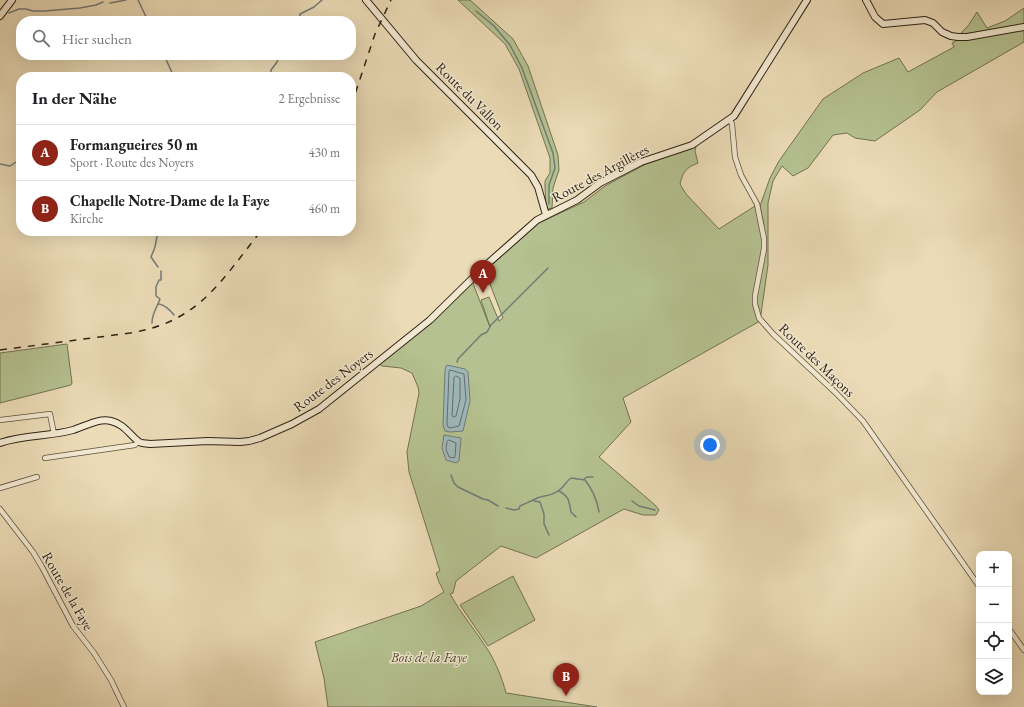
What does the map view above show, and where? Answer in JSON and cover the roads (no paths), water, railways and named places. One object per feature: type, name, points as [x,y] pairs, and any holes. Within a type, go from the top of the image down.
[{"type":"street","points":[[0,16],[12,0]]},
{"type":"street","name":"Route du Vallon","points":[[366,0],[412,56],[531,175],[538,187],[546,215]]},
{"type":"street","name":"Route des Argillères","points":[[546,215],[577,200],[600,183],[641,162],[692,145],[730,120],[737,113],[807,0]]},
{"type":"street","points":[[866,0],[875,17],[884,24],[925,20],[933,23],[942,32],[951,36],[966,36],[1024,27]]},
{"type":"street","name":"Route des Maçons","points":[[730,120],[732,124],[734,157],[741,175],[757,204],[764,234],[764,249],[755,296],[755,304],[759,318],[773,334],[836,393],[863,421],[976,582]]},
{"type":"street","name":"Route des Noyers","points":[[138,442],[150,444],[203,441],[249,441],[272,433],[305,418],[320,408],[430,320],[485,266],[531,224],[546,215]]},
{"type":"street","points":[[0,420],[50,414],[54,434]]},
{"type":"street","points":[[0,443],[14,438],[54,434],[75,430],[99,420],[116,422],[124,427],[138,442],[135,445],[45,458]]},
{"type":"street","points":[[0,488],[37,477]]},
{"type":"street","name":"Route de la Faye","points":[[0,510],[33,552],[73,626],[94,653],[111,680],[124,707]]},
{"type":"street","points":[[1012,633],[1024,650]]},
{"type":"water","points":[[447,365],[465,369],[468,372],[470,401],[463,431],[445,431],[443,425],[445,370]]},
{"type":"water","points":[[444,435],[461,438],[459,461],[456,463],[446,460],[442,448]]},
{"type":"waterway","points":[[110,3],[126,0]]},
{"type":"waterway","points":[[138,0],[146,16]]},
{"type":"waterway","points":[[300,16],[300,14],[314,7],[322,0]]},
{"type":"waterway","points":[[9,13],[19,9],[45,11],[80,8],[103,2]]},
{"type":"waterway","points":[[476,11],[494,26],[510,45],[522,68],[553,153],[555,168],[549,185],[549,204]]},
{"type":"waterway","points":[[166,60],[172,72]]},
{"type":"waterway","points":[[271,72],[278,60]]},
{"type":"waterway","points":[[0,164],[10,166],[16,162]]},
{"type":"waterway","points":[[157,236],[151,257],[158,267]]},
{"type":"waterway","points":[[457,362],[458,359],[481,335],[487,332],[491,325],[548,268]]},
{"type":"waterway","points":[[152,323],[152,319],[160,299],[156,296],[156,287],[159,280],[161,280],[161,271]]},
{"type":"waterway","points":[[159,304],[163,305],[174,315]]},
{"type":"waterway","points":[[451,475],[454,483],[458,487],[498,506]]},
{"type":"waterway","points":[[584,479],[587,477],[593,477]]},
{"type":"waterway","points":[[506,508],[514,510],[519,509],[520,506],[537,498],[556,493],[571,478],[585,480],[594,495],[599,512]]},
{"type":"waterway","points":[[559,491],[567,498],[571,512],[576,517]]},
{"type":"waterway","points":[[534,501],[540,502],[544,514],[544,524],[549,535]]},
{"type":"waterway","points":[[632,501],[639,506],[655,510]]},
{"type":"railway","points":[[356,91],[375,34],[391,0]]},
{"type":"railway","points":[[0,350],[130,333],[154,328],[174,320],[206,297],[220,283],[257,236]]},
{"type":"place","name":"Formangueires 50 m","points":[[483,293]]},
{"type":"place","name":"Chapelle Notre-Dame de la Faye","points":[[566,696]]},
{"type":"park label","name":"Bois de la Faye","points":[[429,657]]}]
